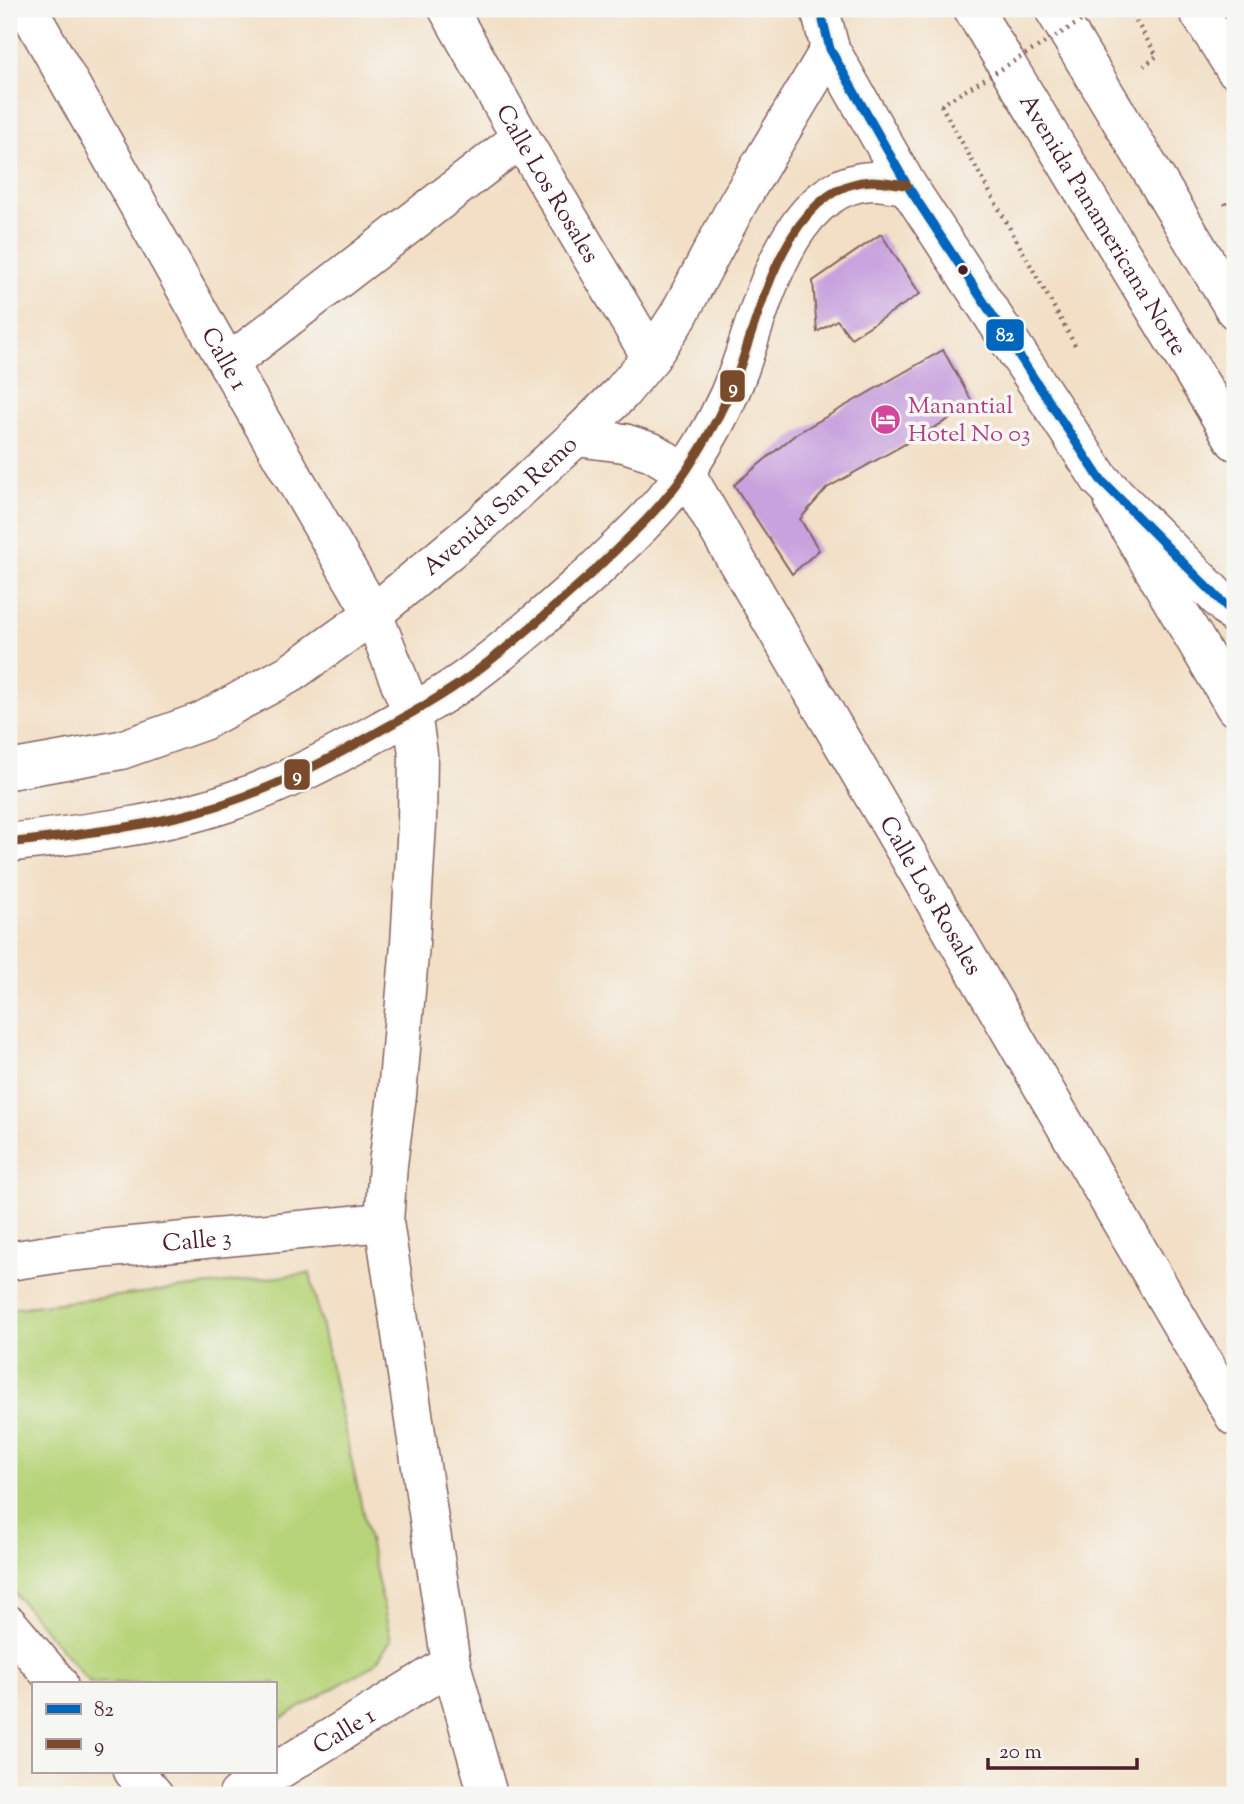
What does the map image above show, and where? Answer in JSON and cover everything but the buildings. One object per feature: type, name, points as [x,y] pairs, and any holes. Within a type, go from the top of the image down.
[{"type":"main road","name":"Calle 1","points":[[28,9],[228,364],[373,614],[412,713],[418,768],[411,931],[384,1222],[451,1664],[488,1795]]},
{"type":"main road","name":"Calle Los Rosales","points":[[448,9],[651,357]]},
{"type":"main road","points":[[820,9],[830,49],[907,185],[1100,480],[1235,707]]},
{"type":"main road","name":"Avenida Panamericana Norte","points":[[973,9],[1235,441]]},
{"type":"main road","points":[[1054,9],[1235,310]]},
{"type":"main road","points":[[1197,9],[1235,69]]},
{"type":"main road","name":"Avenida San Remo","points":[[9,770],[121,750],[203,722],[291,673],[373,614],[480,525],[621,393],[651,357],[678,316],[738,203],[830,49]]},
{"type":"main road","points":[[228,364],[521,138]]},
{"type":"main road","points":[[9,844],[128,827],[225,804],[320,765],[412,713],[467,678],[547,614],[635,532],[685,472],[723,407],[772,271],[792,237],[814,208],[844,187],[871,181],[907,185]]},
{"type":"main road","name":"Calle Los Rosales","points":[[576,437],[624,443],[652,452],[685,472],[1235,1417]]},
{"type":"main road","points":[[1100,480],[1235,615]]},
{"type":"main road","name":"Calle 3","points":[[9,1261],[68,1252],[384,1222]]},
{"type":"main road","points":[[9,1625],[57,1682]]},
{"type":"main road","name":"Calle 1","points":[[276,1772],[451,1664]]},
{"type":"main road","points":[[134,1772],[154,1795]]},
{"type":"main road","name":"Calle 1","points":[[238,1795],[275,1772]]},
{"type":"path","points":[[1075,345],[941,105],[1101,9]]},
{"type":"path","points":[[1129,9],[1157,56],[1143,65]]},
{"type":"path","points":[[1226,205],[1235,200]]},
{"type":"green space","points":[[310,1273],[391,1640],[375,1664],[276,1721],[276,1682],[89,1682],[9,1587],[9,1309]]},
{"type":"transit line","name":"82","points":[[823,21],[830,49],[907,185],[1100,479],[1235,615]]},
{"type":"transit line","name":"9","points":[[9,843],[173,818],[246,796],[345,750],[427,704],[470,676],[593,572],[642,524],[676,485],[716,422],[728,396],[782,254],[799,226],[819,203],[843,187],[872,181],[907,185]]},
{"type":"place","name":"Manantial Hotel No 03","points":[[885,419]]}]
